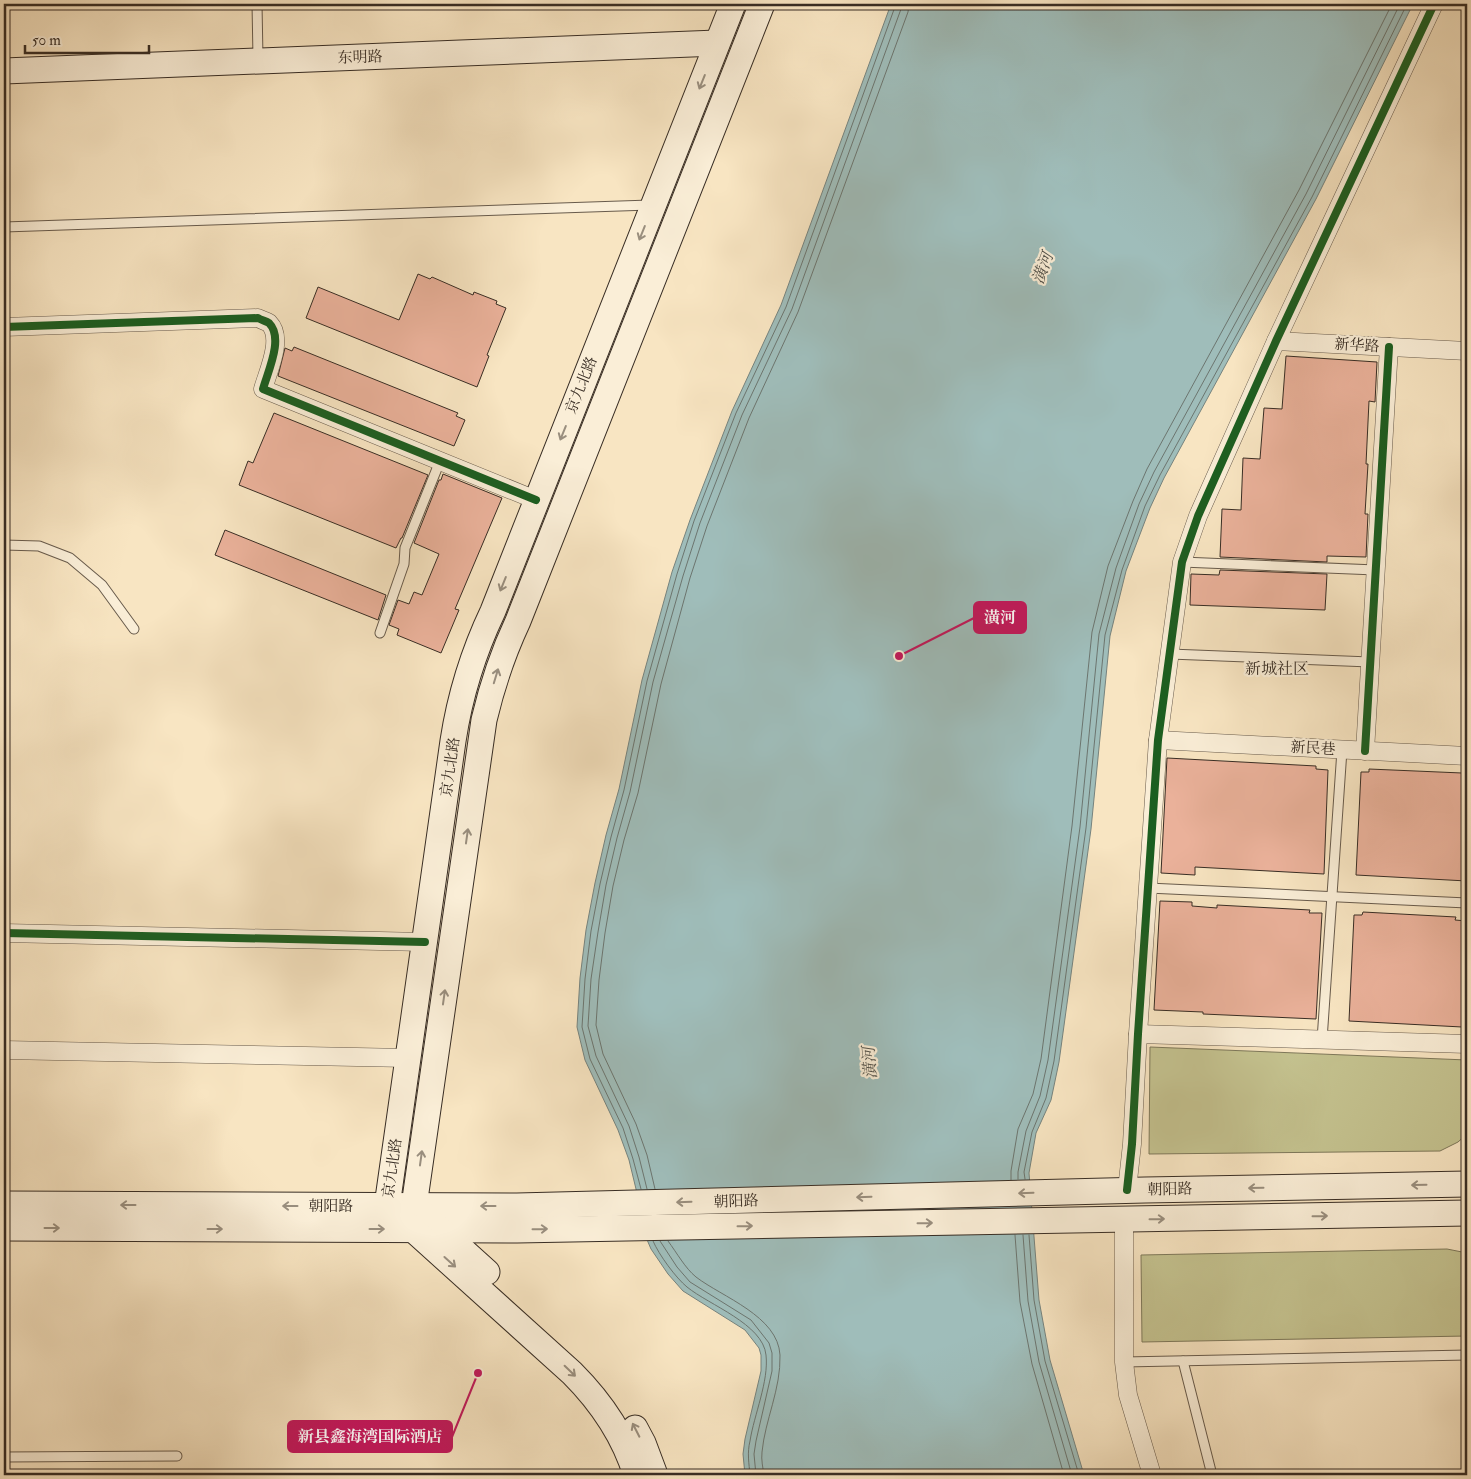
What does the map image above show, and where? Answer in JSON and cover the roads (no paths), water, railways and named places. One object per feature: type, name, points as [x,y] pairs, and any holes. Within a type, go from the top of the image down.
[{"type":"main road","name":"京九北路","points":[[654,1475],[643,1443],[631,1419],[601,1378],[584,1360],[440,1229],[387,1206],[426,942],[453,741],[463,689],[481,636],[733,4]]},
{"type":"main road","name":"京九北路","points":[[414,1218],[479,754],[490,696],[506,646],[762,4]]},
{"type":"main road","name":"东明路","points":[[4,71],[717,43]]},
{"type":"main road","name":"朝阳路","points":[[440,1229],[590,1217],[1075,1192],[1467,1184]]},
{"type":"main road","name":"朝阳路","points":[[4,1204],[387,1206]]},
{"type":"main road","name":"朝阳路","points":[[4,1228],[414,1218],[517,1206],[590,1217],[1074,1220],[1467,1213]]},
{"type":"main road","name":"京九北路","points":[[414,1218],[588,1389],[616,1428],[627,1450],[636,1475]]},
{"type":"street","points":[[1127,1190],[1132,1144],[1158,740],[1182,562],[1198,516],[1276,341],[1434,4]]},
{"type":"street","points":[[4,327],[258,318],[268,322],[275,332],[276,338],[263,389],[536,500]]},
{"type":"street","name":"新华路","points":[[1276,341],[1467,351]]},
{"type":"street","points":[[1364,751],[1389,347]]},
{"type":"street","name":"新民巷","points":[[1158,740],[1467,756]]},
{"type":"street","points":[[4,933],[426,942]]},
{"type":"street","points":[[1138,1034],[1467,1044]]},
{"type":"street","points":[[4,1050],[408,1058]]},
{"type":"street","points":[[1124,1219],[1124,1362],[1128,1395],[1152,1475]]},
{"type":"lane","points":[[257,4],[258,61]]},
{"type":"lane","points":[[4,227],[653,204]]},
{"type":"lane","points":[[380,633],[404,564],[405,548],[440,461]]},
{"type":"lane","points":[[4,545],[39,546],[70,558],[102,585],[134,629]]},
{"type":"lane","points":[[1182,562],[1376,570]]},
{"type":"lane","points":[[1170,654],[1370,662]]},
{"type":"lane","points":[[1322,1040],[1342,750]]},
{"type":"lane","points":[[1148,888],[1467,903]]},
{"type":"lane","points":[[1124,1362],[1467,1355]]},
{"type":"lane","points":[[1183,1361],[1212,1475]]},
{"type":"lane","points":[[4,1457],[177,1456]]},
{"type":"water","points":[[891,4],[1413,4],[1316,199],[1164,478],[1150,508],[1126,571],[1110,636],[1091,829],[1059,1062],[1051,1100],[1036,1133],[1029,1173],[1039,1300],[1050,1360],[1084,1475],[745,1475],[743,1454],[745,1439],[761,1371],[759,1348],[745,1330],[683,1291],[668,1274],[651,1249],[642,1228],[629,1160],[618,1130],[585,1060],[577,1027],[580,978],[586,930],[595,883],[619,789],[642,680],[672,572],[732,411],[781,305]]},
{"type":"place","name":"潢河","points":[[899,656]]},
{"type":"place","name":"新县鑫海湾国际酒店","points":[[478,1373]]},
{"type":"district","name":"新城社区","points":[[1277,668]]}]
